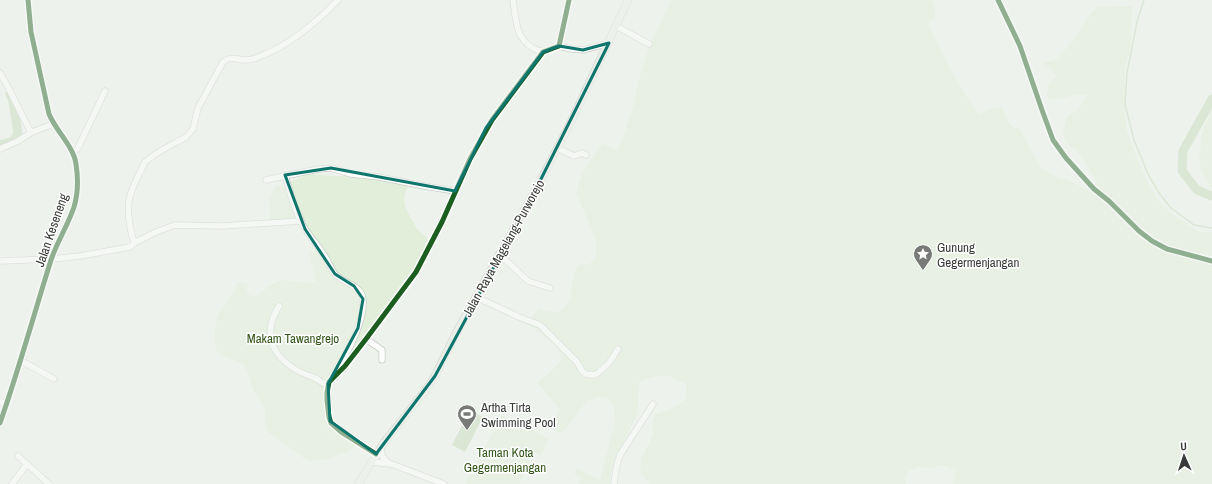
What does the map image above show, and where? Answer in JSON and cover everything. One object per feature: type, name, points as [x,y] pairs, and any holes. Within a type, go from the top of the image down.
[{"type":"main road","name":"Jalan Raya Magelang-Purworejo","points":[[358,484],[376,454],[402,418],[425,392],[435,376],[456,333],[536,189],[609,43],[628,0]]},
{"type":"street","name":"Jalan Keseneng","points":[[0,423],[52,259],[74,206],[77,183],[77,165],[73,153],[53,124],[47,108],[31,32],[28,0]]},
{"type":"street","points":[[134,243],[130,228],[129,198],[145,162],[154,154],[190,134],[193,129],[198,108],[223,62],[233,58],[250,60],[277,49],[315,22],[338,0]]},
{"type":"street","points":[[513,0],[520,35],[526,44],[543,52]]},
{"type":"street","points":[[559,46],[569,0]]},
{"type":"street","points":[[998,0],[1020,46],[1053,140],[1066,158],[1094,189],[1109,201],[1139,231],[1152,241],[1167,249],[1212,261]]},
{"type":"street","points":[[616,26],[649,44]]},
{"type":"street","points":[[376,454],[341,432],[331,423],[329,417],[328,400],[328,386],[330,380],[345,366],[366,339],[421,263],[486,128],[543,52],[559,46],[583,50],[609,43]]},
{"type":"street","points":[[0,73],[29,129],[32,132]]},
{"type":"street","points":[[73,153],[78,148],[105,91]]},
{"type":"street","points":[[0,149],[18,141],[32,132],[53,124]]},
{"type":"street","points":[[557,148],[574,156],[582,154],[586,155]]},
{"type":"street","points":[[266,180],[285,175],[331,168],[351,174],[379,177],[456,191]]},
{"type":"street","points":[[285,175],[294,204],[305,229],[327,259],[334,274],[354,286],[363,299],[361,319],[358,328],[337,373]]},
{"type":"street","points":[[0,261],[52,259],[80,256],[130,247],[134,243],[175,224],[222,226],[301,221]]},
{"type":"street","points":[[499,254],[528,281],[550,288]]},
{"type":"street","points":[[476,297],[540,326],[576,362],[582,372],[586,374],[598,373],[609,362],[618,349]]},
{"type":"street","points":[[279,306],[274,315],[271,326],[271,340],[276,352],[283,361],[299,372],[328,386]]},
{"type":"street","points":[[366,339],[382,350],[382,360]]},
{"type":"street","points":[[20,360],[54,379]]},
{"type":"street","points":[[0,402],[7,402]]},
{"type":"street","points":[[614,484],[615,472],[620,455],[653,404]]},
{"type":"street","points":[[382,446],[381,452],[387,462],[444,484]]},
{"type":"street","points":[[18,456],[46,483]]},
{"type":"street","points":[[372,462],[394,465]]},
{"type":"street","points":[[12,484],[27,464]]},
{"type":"highlighted area","points":[[609,43],[536,189],[435,376],[376,454],[330,421],[328,384],[358,328],[363,299],[354,286],[335,274],[305,229],[285,175],[331,168],[455,191],[486,128],[543,52],[559,46],[583,50]]},
{"type":"green space","points":[[671,0],[932,0],[935,8],[935,18],[928,21],[931,29],[950,68],[968,99],[977,111],[980,114],[993,108],[1002,107],[1010,124],[1016,128],[1019,128],[1041,167],[1056,177],[1070,181],[1089,190],[1097,182],[1078,152],[1064,140],[1063,133],[1067,116],[1078,110],[1087,95],[1049,100],[1047,96],[1048,84],[1056,77],[1056,74],[1042,63],[1055,60],[1073,41],[1085,21],[1097,7],[1132,6],[1131,43],[1125,69],[1125,114],[1127,130],[1137,158],[1150,187],[1162,205],[1175,216],[1198,231],[1212,232],[1212,484],[952,484],[955,472],[949,467],[940,465],[932,469],[920,467],[915,468],[905,476],[906,484],[649,484],[640,472],[641,459],[653,435],[652,424],[655,414],[672,408],[686,398],[686,384],[671,377],[658,376],[646,379],[639,383],[638,413],[616,459],[610,475],[610,484],[579,484],[581,479],[574,473],[578,469],[600,480],[615,421],[614,405],[608,399],[600,397],[587,401],[565,430],[560,433],[555,432],[555,420],[559,409],[537,383],[563,358],[554,344],[532,327],[521,323],[532,317],[538,308],[545,311],[559,312],[569,302],[574,273],[578,265],[589,264],[596,257],[596,240],[576,193],[581,175],[602,143],[618,151],[633,107],[638,82],[649,47]]},
{"type":"green space","points":[[1212,110],[1212,190],[1201,169],[1199,160],[1202,133]]},
{"type":"green space","name":"Makam Tawangrejo","points":[[308,174],[337,176],[377,175],[409,185],[404,198],[405,206],[417,229],[425,236],[429,243],[418,264],[375,322],[359,347],[336,372],[328,388],[331,426],[356,444],[349,451],[328,459],[312,461],[302,457],[267,431],[263,405],[251,385],[247,370],[243,364],[223,356],[216,350],[214,334],[218,314],[228,301],[238,282],[248,284],[246,292],[253,296],[259,294],[270,285],[282,280],[311,283],[315,281],[309,252],[314,252],[316,246],[298,222],[270,222],[269,207],[270,197],[275,186],[285,186]]},
{"type":"green space","name":"Taman Kota Gegermenjangan","points":[[502,415],[549,439],[541,456],[533,453],[520,484],[465,484]]},
{"type":"shaded area","name":"Artha Tirta Swimming Pool","points":[[470,410],[483,417],[465,452],[452,445]]},
{"type":"waterway","points":[[1144,0],[1137,22],[1127,73],[1125,104],[1134,140],[1148,174],[1159,193],[1171,208],[1194,225],[1212,228]]},
{"type":"waterway","points":[[0,145],[13,141],[18,134],[13,101],[10,94]]},
{"type":"waterway","points":[[1212,99],[1183,151],[1182,171],[1197,190],[1212,196]]},
{"type":"cycle path","points":[[0,423],[51,260],[72,214],[77,191],[75,158],[49,114],[31,32],[28,0]]},
{"type":"cycle path","points":[[376,454],[341,432],[331,423],[327,400],[329,382],[345,366],[416,272],[442,222],[470,159],[492,120],[543,52],[559,46],[569,0]]},
{"type":"cycle path","points":[[998,0],[1020,46],[1053,140],[1066,158],[1094,189],[1109,201],[1139,231],[1152,241],[1167,249],[1212,261]]},
{"type":"place","name":"Gunung Gegermenjangan","points":[[923,271]]},
{"type":"place","name":"Artha Tirta Swimming Pool","points":[[467,431]]}]
